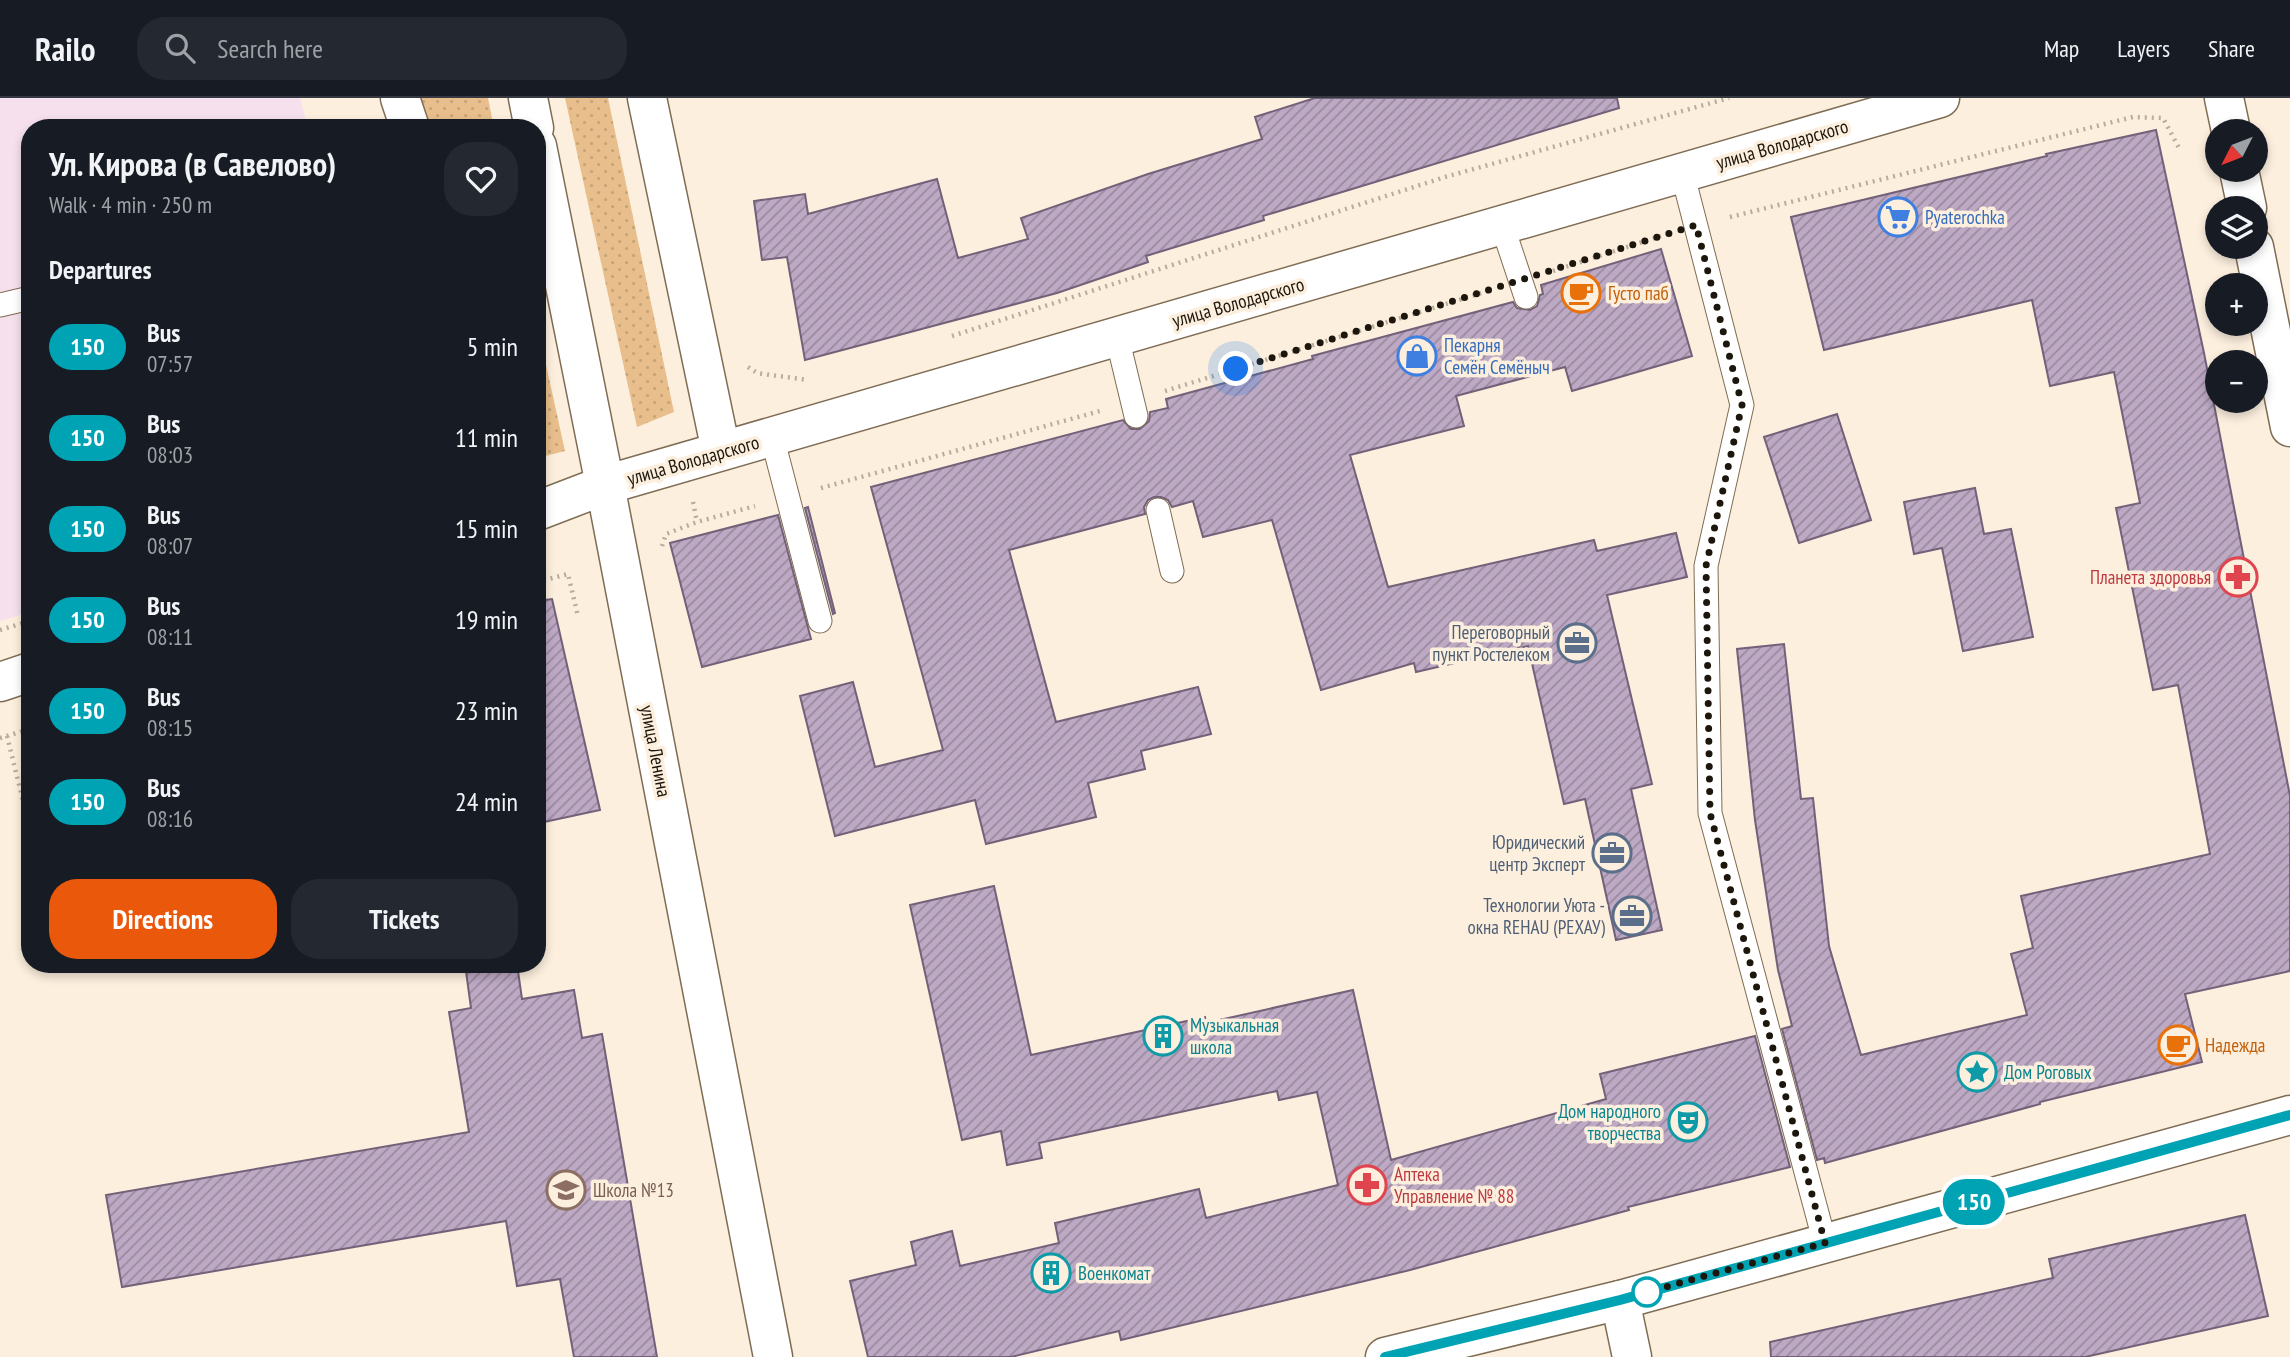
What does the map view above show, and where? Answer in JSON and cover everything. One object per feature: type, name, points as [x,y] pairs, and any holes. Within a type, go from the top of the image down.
[{"type":"main road","points":[[400,98],[407,119]]},
{"type":"main road","points":[[528,98],[532,119]]},
{"type":"main road","points":[[647,98],[722,452]]},
{"type":"main road","name":"улица Володарского","points":[[546,508],[605,485],[1940,98]]},
{"type":"main road","points":[[2224,98],[2228,119]]},
{"type":"main road","name":"улица Ленина","points":[[546,191],[773,1357]]},
{"type":"main road","points":[[2256,259],[2290,427]]},
{"type":"main road","points":[[0,682],[21,675]]},
{"type":"main road","points":[[1385,1357],[1620,1300],[2290,1115]]},
{"type":"main road","points":[[1620,1300],[1632,1357]]},
{"type":"lane","points":[[1682,172],[1742,405],[1706,566],[1710,813],[1825,1243]]},
{"type":"lane","points":[[1502,225],[1523,289]]},
{"type":"lane","points":[[0,305],[21,300]]},
{"type":"lane","points":[[1117,337],[1134,409]]},
{"type":"lane","points":[[772,437],[820,621]]},
{"type":"lane","points":[[1158,510],[1172,571]]},
{"type":"path","points":[[944,338],[1445,177],[1730,98]]},
{"type":"path","points":[[659,554],[666,534],[697,522],[1134,409],[1523,289],[1696,225],[2133,117],[2163,118],[2179,148]]},
{"type":"path","points":[[747,366],[757,373],[813,381]]},
{"type":"path","points":[[546,580],[568,574],[578,616]]},
{"type":"path","points":[[0,630],[21,624]]},
{"type":"path","points":[[0,738],[21,732]]},
{"type":"path","points":[[7,736],[21,793]]},
{"type":"shaded area","points":[[0,98],[300,98],[306,119],[21,119],[21,615],[0,621]]},
{"type":"shaded area","points":[[417,98],[488,98],[492,119],[423,119]]},
{"type":"shaded area","points":[[565,98],[608,98],[674,412],[637,427]]},
{"type":"shaded area","points":[[546,365],[565,451],[546,456]]},
{"type":"building","points":[[1315,98],[1617,98],[1619,108],[1263,216],[1264,220],[1146,256],[1148,262],[1057,293],[805,360],[787,257],[762,260],[754,201],[805,194],[808,214],[937,179],[958,258],[1028,239],[1021,218],[1148,174],[1262,139],[1255,117]]},
{"type":"building","points":[[2156,130],[2205,358],[2205,413],[2216,413],[2290,796],[2290,971],[2185,994],[2202,1062],[2040,1102],[1825,1163],[1824,1158],[1817,1160],[1782,1029],[1792,1026],[1778,970],[1755,820],[1737,649],[1784,644],[1801,799],[1813,798],[1829,946],[1861,1055],[2027,1015],[2011,954],[2033,948],[2021,896],[2210,854],[2178,685],[2153,690],[2116,508],[2140,503],[2114,372],[2050,386],[2032,300],[1824,350],[1791,217],[2047,156],[2046,154]]},
{"type":"building","points":[[1661,249],[1692,356],[1572,391],[1565,367],[1456,396],[1464,426],[1350,455],[1388,587],[1594,540],[1597,551],[1676,533],[1687,577],[1607,595],[1652,784],[1631,789],[1662,930],[1616,940],[1585,799],[1564,804],[1528,646],[1416,672],[1414,663],[1321,690],[1272,520],[1203,537],[1193,501],[1172,507],[1168,500],[1161,497],[1148,500],[1144,507],[1145,514],[1009,550],[1056,722],[1198,687],[1211,734],[1141,751],[1145,769],[1088,783],[1096,817],[986,844],[975,800],[835,836],[800,696],[853,682],[875,767],[943,750],[871,487],[1123,420],[1131,429],[1140,429],[1149,421],[1150,412],[1168,408],[1166,399],[1313,359],[1312,356],[1513,302],[1517,308],[1530,310],[1537,306],[1540,295],[1543,294],[1541,285]]},
{"type":"building","points":[[1837,414],[1871,520],[1799,543],[1764,437]]},
{"type":"building","points":[[1975,488],[1984,534],[2011,529],[2033,637],[1963,651],[1942,548],[1914,554],[1904,502]]},
{"type":"building","points":[[808,507],[835,613],[833,614],[805,508]]},
{"type":"building","points":[[778,515],[811,639],[702,667],[670,543]]},
{"type":"building","points":[[552,599],[600,810],[546,822],[546,600]]},
{"type":"building","points":[[994,886],[1031,1055],[1205,1017],[1206,1023],[1353,990],[1391,1160],[1606,1099],[1600,1074],[1755,1036],[1790,1167],[1628,1207],[1629,1210],[1410,1270],[1121,1340],[1119,1331],[1011,1357],[868,1357],[850,1281],[916,1265],[911,1242],[952,1231],[960,1266],[1059,1243],[1055,1223],[1199,1189],[1206,1218],[1338,1185],[1317,1092],[1279,1100],[1277,1091],[1039,1143],[1042,1158],[1007,1165],[1001,1131],[962,1140],[910,905]]},
{"type":"building","points":[[466,973],[518,973],[522,999],[574,990],[582,1038],[602,1034],[657,1357],[574,1357],[560,1279],[517,1286],[506,1221],[122,1287],[106,1195],[469,1132],[449,1012],[471,1008]]},
{"type":"building","points":[[2245,1215],[2268,1316],[2085,1357],[1771,1357],[1770,1342],[2053,1278],[2049,1259]]},
{"type":"bus line","name":"150","points":[[1385,1357],[1620,1300],[2290,1115]]},
{"type":"place","name":"Pyaterochka","points":[[1898,217]]},
{"type":"place","name":"Густо паб","points":[[1581,293]]},
{"type":"place","name":"Пекарня Семён Семёныч","points":[[1417,356]]},
{"type":"place","name":"Планета здоровья","points":[[2238,577]]},
{"type":"place","name":"Переговорный пункт Ростелеком","points":[[1577,643]]},
{"type":"place","name":"Юридический центр Эксперт","points":[[1612,853]]},
{"type":"place","name":"Технологии Уюта - окна REHAU (РЕХАУ)","points":[[1632,916]]},
{"type":"place","name":"Музыкальная школа","points":[[1163,1036]]},
{"type":"place","name":"Надежда","points":[[2178,1045]]},
{"type":"place","name":"Дом Роговых","points":[[1977,1072]]},
{"type":"place","name":"Дом народного творчества","points":[[1688,1122]]},
{"type":"place","name":"Аптека Управление № 88","points":[[1367,1185]]},
{"type":"place","name":"Школа №13","points":[[566,1190]]},
{"type":"place","name":"Военкомат","points":[[1051,1273]]},
{"type":"route","points":[[1236,369],[1696,225],[1742,405],[1706,566],[1710,813],[1825,1243],[1647,1292]]}]
